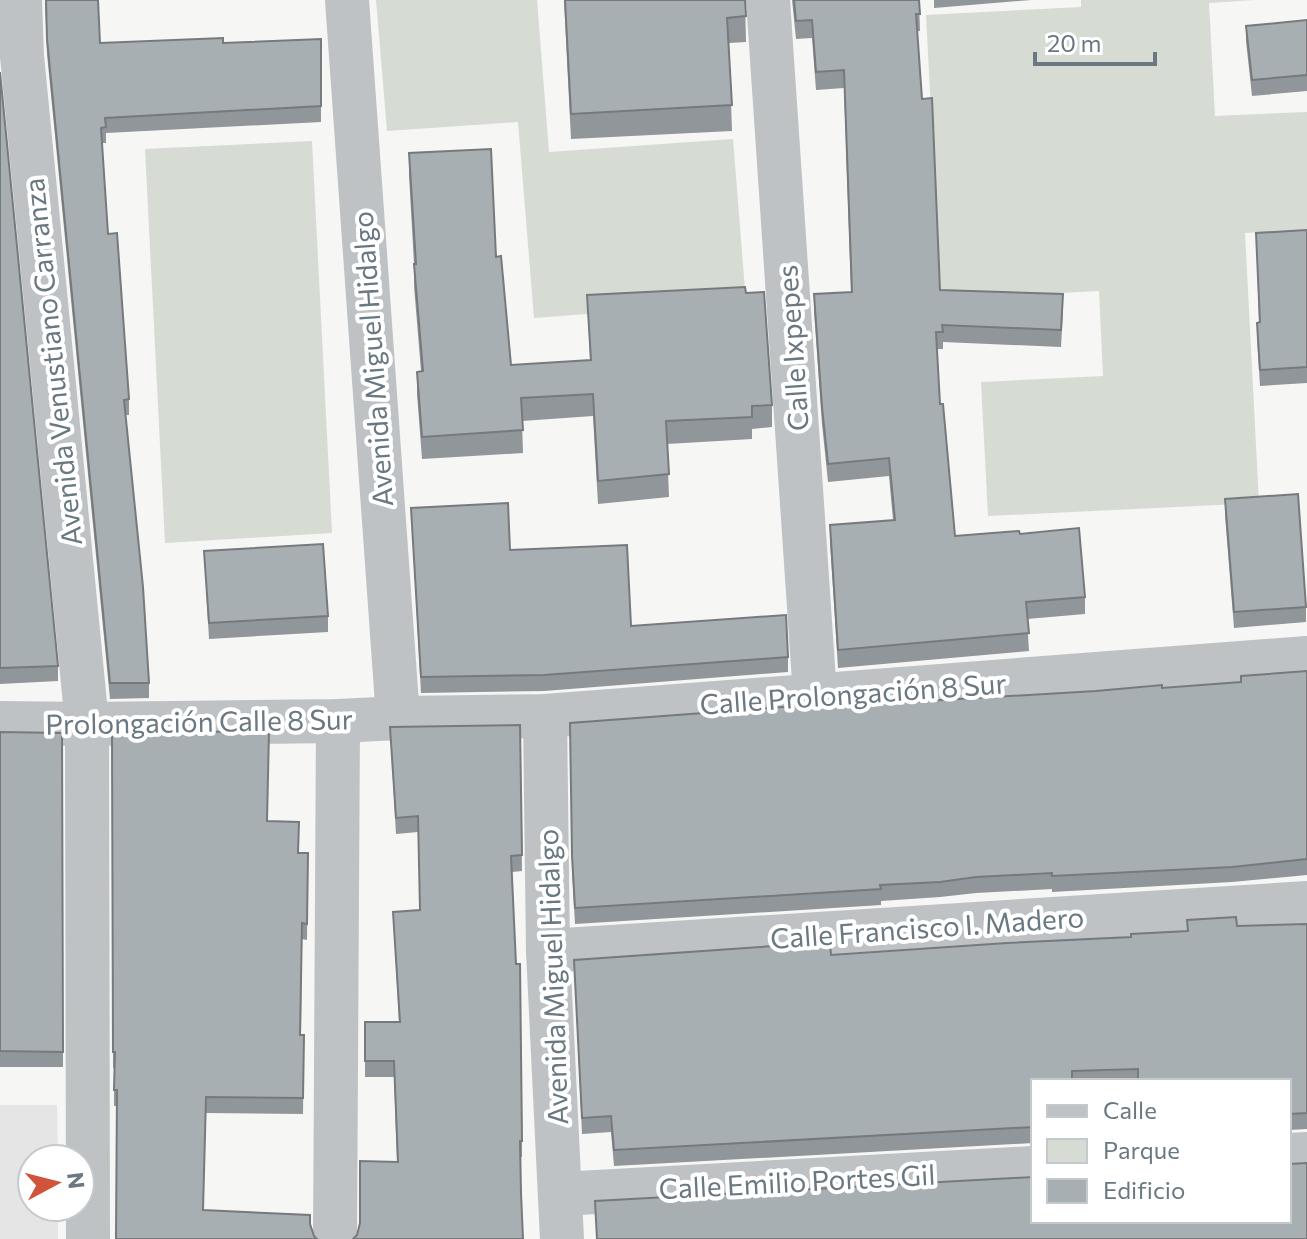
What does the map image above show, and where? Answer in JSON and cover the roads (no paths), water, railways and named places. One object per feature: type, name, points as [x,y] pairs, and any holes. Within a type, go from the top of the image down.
[{"type":"street","name":"Avenida Venustiano Carranza","points":[[20,0],[11,56],[87,724],[88,1239]]},
{"type":"street","name":"Avenida Miguel Hidalgo","points":[[347,0],[398,718]]},
{"type":"street","name":"Calle Ixpepes","points":[[768,0],[815,696]]},
{"type":"street","name":"Calle Prolongación 8 Sur","points":[[398,718],[545,716],[1307,658]]},
{"type":"street","name":"Avenida Miguel Hidalgo","points":[[545,716],[548,951],[562,1239]]},
{"type":"street","name":"Prolongación Calle 8 Sur","points":[[0,723],[398,718]]},
{"type":"street","points":[[335,1239],[338,721]]},
{"type":"street","name":"Calle Francisco I. Madero","points":[[548,951],[1307,903]]},
{"type":"street","name":"Calle Emilio Portes Gil","points":[[560,1194],[1031,1168]]}]
